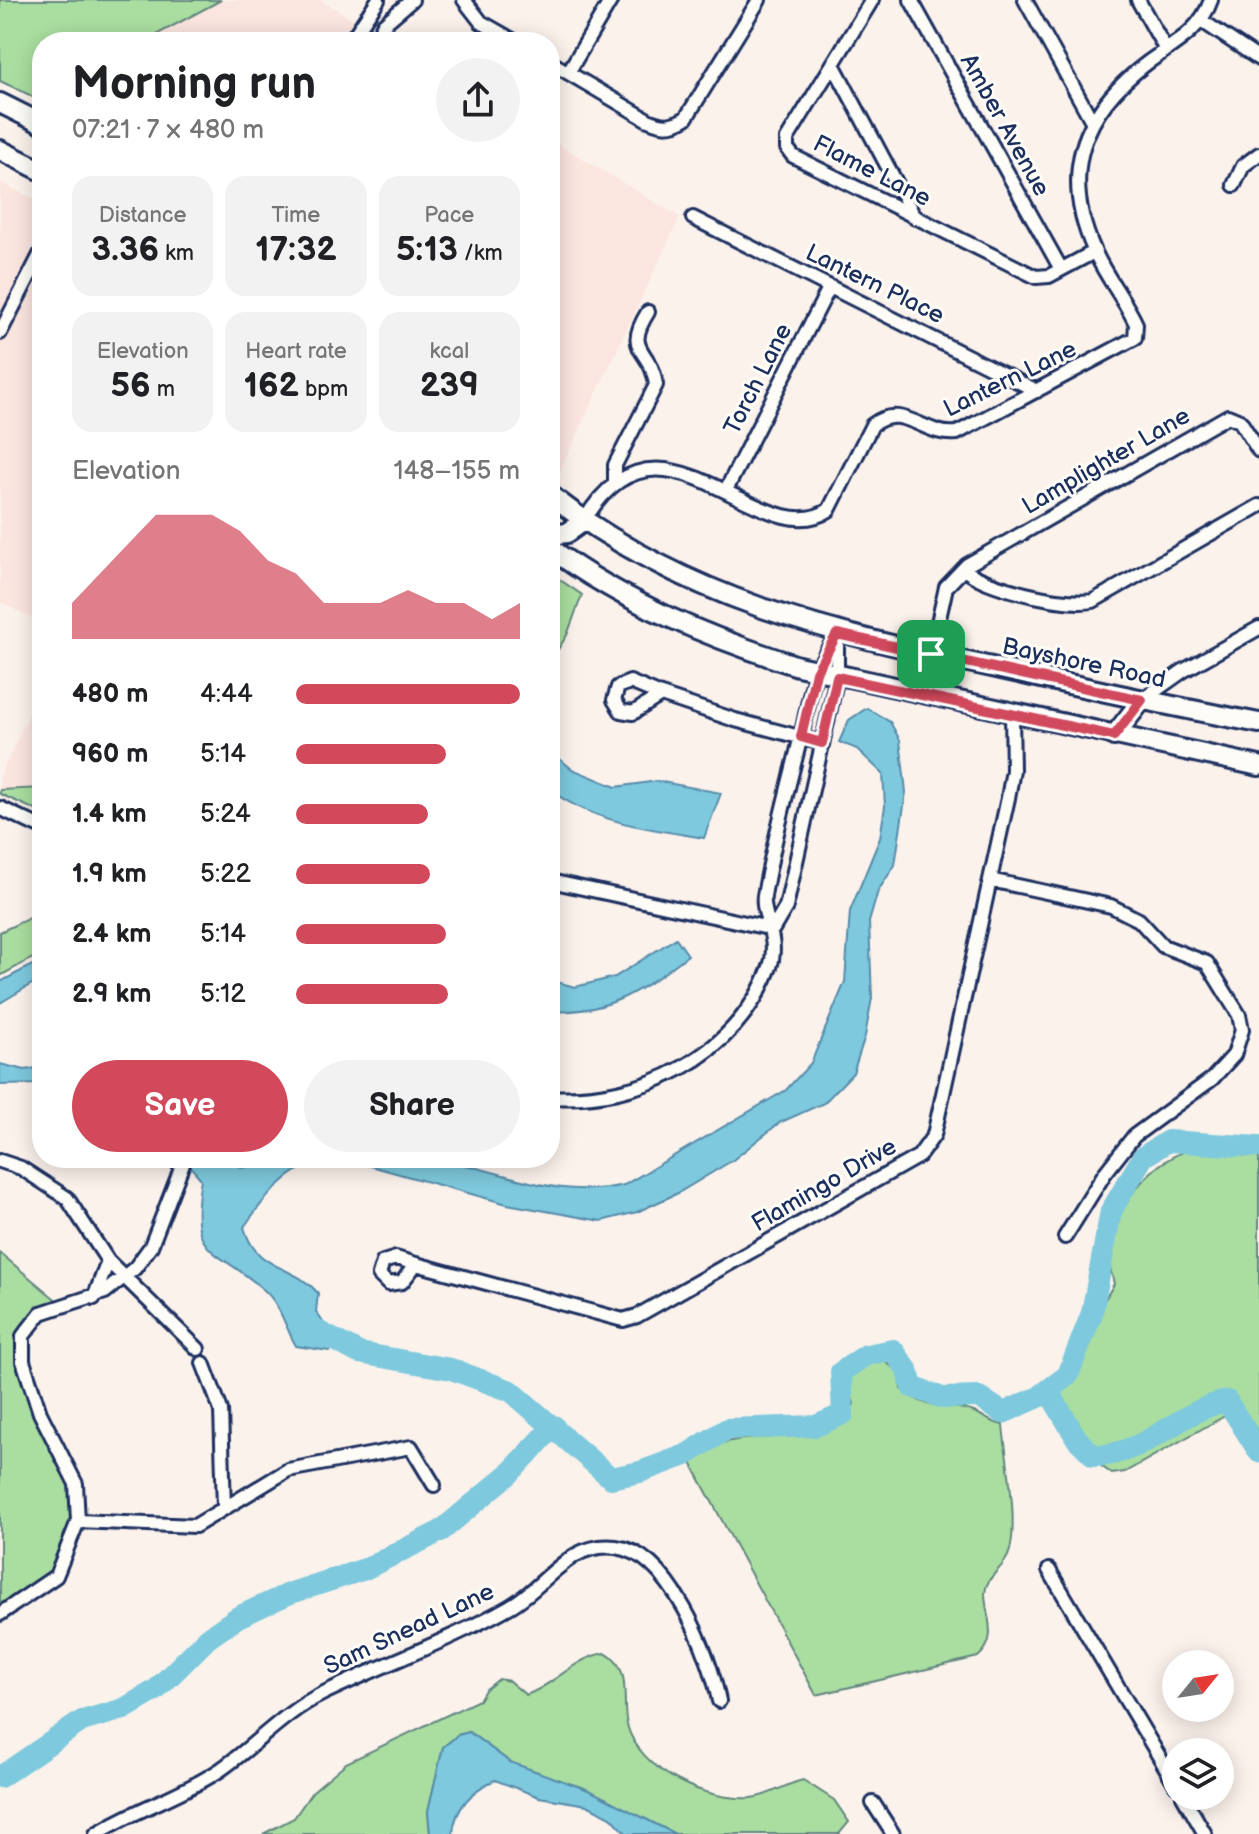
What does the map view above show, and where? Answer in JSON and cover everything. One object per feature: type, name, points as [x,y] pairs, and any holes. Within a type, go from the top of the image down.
[{"type":"main road","points":[[0,103],[32,119]]},
{"type":"main road","points":[[0,150],[32,166]]},
{"type":"main road","name":"Bayshore Road","points":[[560,503],[584,521],[681,577],[716,593],[837,634],[1259,723]]},
{"type":"main road","points":[[560,534],[567,533],[584,521]]},
{"type":"main road","points":[[560,554],[641,604],[736,646],[816,672],[1259,766]]},
{"type":"main road","points":[[1114,736],[1142,700]]},
{"type":"street","points":[[357,32],[378,0]]},
{"type":"street","points":[[380,32],[384,24],[412,0]]},
{"type":"street","points":[[464,0],[470,13],[498,32]]},
{"type":"street","points":[[569,71],[611,0]]},
{"type":"street","points":[[560,67],[648,120],[674,125],[686,118],[759,0]]},
{"type":"street","name":"Flame Lane","points":[[872,0],[787,139],[787,148],[804,163],[1036,277],[1061,269],[1094,252]]},
{"type":"street","name":"Amber Avenue","points":[[911,0],[1061,269]]},
{"type":"street","points":[[1025,0],[1092,121]]},
{"type":"street","points":[[1138,0],[1166,50]]},
{"type":"street","name":"Lantern Lane","points":[[584,521],[615,484],[657,468],[726,490],[776,513],[805,519],[818,517],[829,510],[859,447],[872,425],[884,416],[899,414],[945,435],[957,433],[1135,338],[1136,324],[1094,252],[1078,210],[1083,149],[1092,121],[1128,79],[1202,21],[1211,0]]},
{"type":"street","points":[[1202,21],[1259,59]]},
{"type":"street","points":[[833,64],[915,218]]},
{"type":"street","points":[[1234,185],[1243,166],[1259,154]]},
{"type":"street","name":"Lantern Place","points":[[693,218],[1037,391]]},
{"type":"street","points":[[0,333],[32,271]]},
{"type":"street","name":"Torch Lane","points":[[726,490],[829,288]]},
{"type":"street","points":[[615,484],[615,465],[656,385],[654,371],[636,344],[636,330],[648,312]]},
{"type":"street","name":"Lamplighter Lane","points":[[931,654],[946,587],[964,569],[1228,416],[1240,421],[1259,451]]},
{"type":"street","points":[[964,569],[987,583],[1067,602],[1093,601],[1259,506]]},
{"type":"street","points":[[1142,700],[1183,671],[1259,628]]},
{"type":"street","points":[[560,1097],[621,1093],[671,1074],[705,1053],[727,1033],[760,988],[771,963],[773,929],[763,901],[816,672],[837,634]]},
{"type":"street","points":[[773,929],[786,907],[837,677],[837,634]]},
{"type":"street","points":[[661,695],[735,720],[822,743]]},
{"type":"street","name":"Flamingo Drive","points":[[416,1264],[623,1320],[637,1316],[919,1156],[934,1135],[990,880],[1013,770],[1012,715]]},
{"type":"street","points":[[0,808],[32,823]]},
{"type":"street","points":[[990,880],[1111,906],[1139,920],[1163,946],[1207,963],[1239,1015],[1242,1030],[1234,1055],[1218,1072],[1134,1136],[1105,1173],[1065,1237]]},
{"type":"street","points":[[560,883],[773,929]]},
{"type":"street","points":[[0,1161],[21,1168],[67,1198],[108,1261],[198,1349]]},
{"type":"street","points":[[0,1614],[56,1576],[78,1521],[72,1470],[40,1413],[21,1349],[23,1336],[41,1313],[94,1298],[135,1268],[151,1246],[181,1168]]},
{"type":"street","points":[[94,1298],[108,1261]]},
{"type":"street","points":[[203,1363],[221,1410],[224,1508]]},
{"type":"street","points":[[78,1521],[195,1526],[288,1470],[411,1447],[434,1485]]},
{"type":"street","name":"Sam Snead Lane","points":[[96,1834],[220,1769],[297,1708],[461,1634],[513,1605],[566,1559],[593,1547],[621,1547],[654,1565],[702,1644],[714,1673],[719,1701]]},
{"type":"street","points":[[1049,1570],[1162,1761]]},
{"type":"street","points":[[873,1803],[893,1834]]},
{"type":"street","points":[[1191,1810],[1205,1834]]},
{"type":"shaded area","points":[[221,0],[321,0],[374,32],[162,32]]},
{"type":"shaded area","points":[[560,145],[680,217],[560,470]]},
{"type":"shaded area","points":[[0,182],[32,198],[32,618],[0,602]]},
{"type":"shaded area","points":[[32,708],[32,788],[0,790],[0,775]]},
{"type":"green space","points":[[0,0],[221,0],[162,32],[32,32],[32,96],[0,81]]},
{"type":"green space","points":[[560,580],[582,595],[560,646]]},
{"type":"green space","points":[[32,788],[32,808],[0,794],[0,790]]},
{"type":"green space","points":[[32,917],[32,958],[0,976],[0,932]]},
{"type":"green space","points":[[1204,1147],[1259,1155],[1259,1439],[1242,1414],[1232,1412],[1125,1472],[1112,1474],[1100,1465],[1050,1392],[1114,1284],[1109,1253],[1113,1235],[1129,1200],[1153,1170],[1186,1151]]},
{"type":"green space","points":[[0,1253],[66,1308],[37,1325],[29,1336],[26,1349],[40,1405],[82,1490],[82,1524],[65,1575],[0,1619]]},
{"type":"green space","points":[[882,1360],[900,1372],[901,1389],[921,1402],[964,1409],[1003,1425],[1012,1505],[1010,1550],[986,1587],[990,1634],[985,1650],[978,1657],[816,1695],[690,1461],[723,1443],[795,1436],[829,1428],[843,1418],[854,1404],[847,1382],[860,1364]]},
{"type":"green space","points":[[605,1653],[614,1659],[623,1675],[625,1715],[634,1742],[660,1770],[696,1789],[734,1798],[758,1797],[803,1780],[834,1800],[849,1822],[839,1834],[675,1834],[582,1787],[544,1777],[510,1762],[469,1732],[458,1735],[443,1747],[428,1811],[430,1834],[263,1834],[294,1818],[312,1792],[346,1763],[479,1700],[485,1690],[499,1679],[509,1681],[526,1695],[583,1660]]},
{"type":"water","points":[[867,708],[890,722],[900,740],[906,792],[895,865],[878,891],[869,922],[872,998],[865,1036],[853,1073],[824,1103],[779,1123],[733,1160],[678,1193],[637,1212],[601,1221],[507,1204],[378,1168],[473,1168],[571,1189],[624,1185],[786,1090],[811,1063],[845,982],[850,911],[880,838],[885,806],[883,774],[857,749],[839,742],[849,720]]},
{"type":"water","points":[[560,759],[572,769],[616,787],[657,781],[721,793],[704,838],[624,823],[560,796]]},
{"type":"water","points":[[676,938],[688,955],[640,989],[608,1004],[560,1011],[560,983],[575,987],[615,977]]},
{"type":"water","points":[[32,965],[32,984],[0,1003],[0,982]]},
{"type":"water","points":[[0,1064],[32,1069],[32,1084],[0,1085]]},
{"type":"water","points":[[192,1168],[301,1168],[278,1186],[244,1227],[257,1252],[308,1283],[318,1293],[316,1312],[339,1345],[329,1351],[296,1346],[270,1296],[209,1248],[198,1224],[201,1179]]},
{"type":"water","points":[[469,1732],[510,1762],[591,1791],[675,1834],[627,1834],[611,1817],[587,1805],[539,1797],[495,1780],[466,1801],[457,1816],[453,1834],[430,1834],[428,1811],[443,1747],[458,1735]]},
{"type":"waterway","points":[[310,1327],[359,1353],[451,1369],[511,1391],[611,1478],[640,1472],[686,1455],[727,1429],[816,1426],[843,1414],[841,1372],[866,1355],[893,1350],[908,1371],[912,1387],[943,1398],[979,1397],[1003,1413],[1039,1397],[1068,1375],[1092,1313],[1111,1211],[1143,1157],[1168,1141],[1259,1147]]},
{"type":"waterway","points":[[1048,1390],[1077,1439],[1094,1456],[1131,1448],[1194,1413],[1227,1401],[1259,1452]]},
{"type":"waterway","points":[[0,1777],[82,1721],[124,1709],[156,1690],[208,1638],[238,1617],[288,1594],[365,1569],[441,1531],[509,1474],[554,1426]]},
{"type":"route","points":[[837,634],[931,654],[1142,700],[1114,736],[837,677],[822,743],[801,737],[816,672],[837,634]]}]
